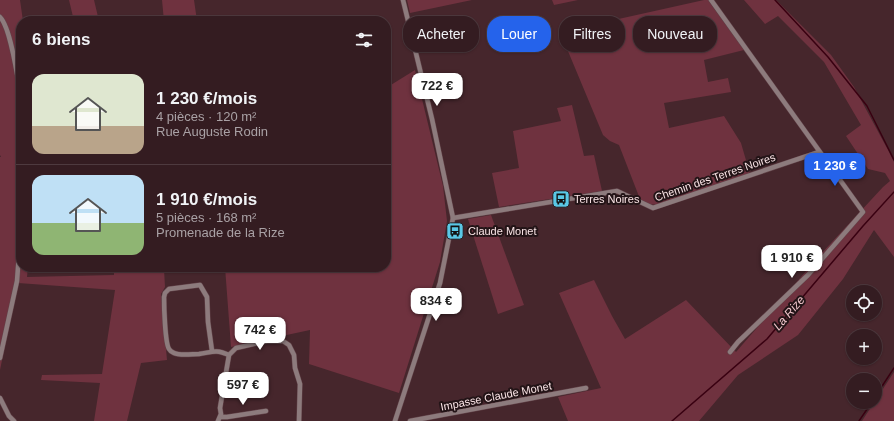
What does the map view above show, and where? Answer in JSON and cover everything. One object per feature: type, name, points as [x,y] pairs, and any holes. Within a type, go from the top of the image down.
[{"type":"street","points":[[395,421],[440,283],[453,218],[432,119],[403,0]]},
{"type":"street","points":[[711,0],[863,212],[808,275],[743,336],[730,352]]},
{"type":"street","points":[[0,17],[3,20],[10,38],[16,71]]},
{"type":"street","name":"Chemin des Terres Noires","points":[[453,218],[617,191],[653,208],[819,152]]},
{"type":"street","points":[[0,358],[17,272]]},
{"type":"street","points":[[212,351],[208,322],[207,297],[200,286],[169,289],[165,293],[164,297],[169,349],[174,353],[182,355],[200,354],[212,351],[229,355]]},
{"type":"street","points":[[219,419],[221,414],[220,408],[229,355],[236,348],[267,341],[283,341],[289,344],[294,355],[295,368],[300,384],[299,421]]},
{"type":"street","name":"Impasse Claude Monet","points":[[410,421],[586,388]]},
{"type":"street","points":[[0,398],[9,416],[14,421]]},
{"type":"street","points":[[219,419],[228,416],[266,411]]},
{"type":"shaded area","points":[[0,0],[20,0],[22,16],[16,16],[16,272],[28,272],[27,277],[114,275],[114,272],[164,272],[165,287],[161,294],[167,360],[141,363],[127,421],[94,421],[100,383],[41,380],[42,375],[102,374],[115,290],[18,283],[0,370]]},
{"type":"shaded area","points":[[69,0],[94,0],[98,16],[73,16]]},
{"type":"shaded area","points":[[162,0],[194,0],[196,16],[164,16]]},
{"type":"shaded area","points":[[407,0],[472,0],[410,13]]},
{"type":"shaded area","points":[[552,0],[578,0],[554,5]]},
{"type":"shaded area","points":[[708,0],[744,50],[704,60],[708,82],[728,78],[731,92],[664,103],[669,128],[724,116],[741,143],[750,174],[658,205],[648,204],[640,199],[619,145],[610,141],[603,135],[568,52],[625,52],[625,18]]},
{"type":"shaded area","points":[[744,0],[776,0],[831,55],[854,87],[894,162],[894,257],[874,230],[843,279],[798,335],[738,375],[699,421],[568,421],[558,397],[601,388],[559,293],[594,280],[625,339],[686,300],[736,352],[820,255],[890,181],[885,173],[868,169],[846,136],[861,125],[824,62],[778,16],[765,24]]},
{"type":"shaded area","points":[[415,70],[443,186],[447,221],[440,262],[399,393],[309,364],[310,330],[231,347],[225,272],[391,272],[391,85]]},
{"type":"shaded area","points":[[572,105],[584,156],[594,155],[602,191],[499,207],[492,173],[519,168],[513,131],[561,121],[557,108]]},
{"type":"shaded area","points":[[491,215],[524,305],[498,314],[468,219]]},
{"type":"shaded area","points":[[894,372],[894,421],[862,421],[870,409],[882,409],[882,390]]},
{"type":"waterway","name":"La Rize","points":[[775,0],[828,57],[867,106],[894,160]]},
{"type":"waterway","name":"La Rize","points":[[672,421],[767,339],[863,226],[894,192]]},
{"type":"waterway","points":[[882,386],[894,368]]},
{"type":"waterway","points":[[859,421],[867,409]]},
{"type":"place","name":"Terres Noires","points":[[561,199]]},
{"type":"place","name":"Claude Monet","points":[[455,231]]}]
